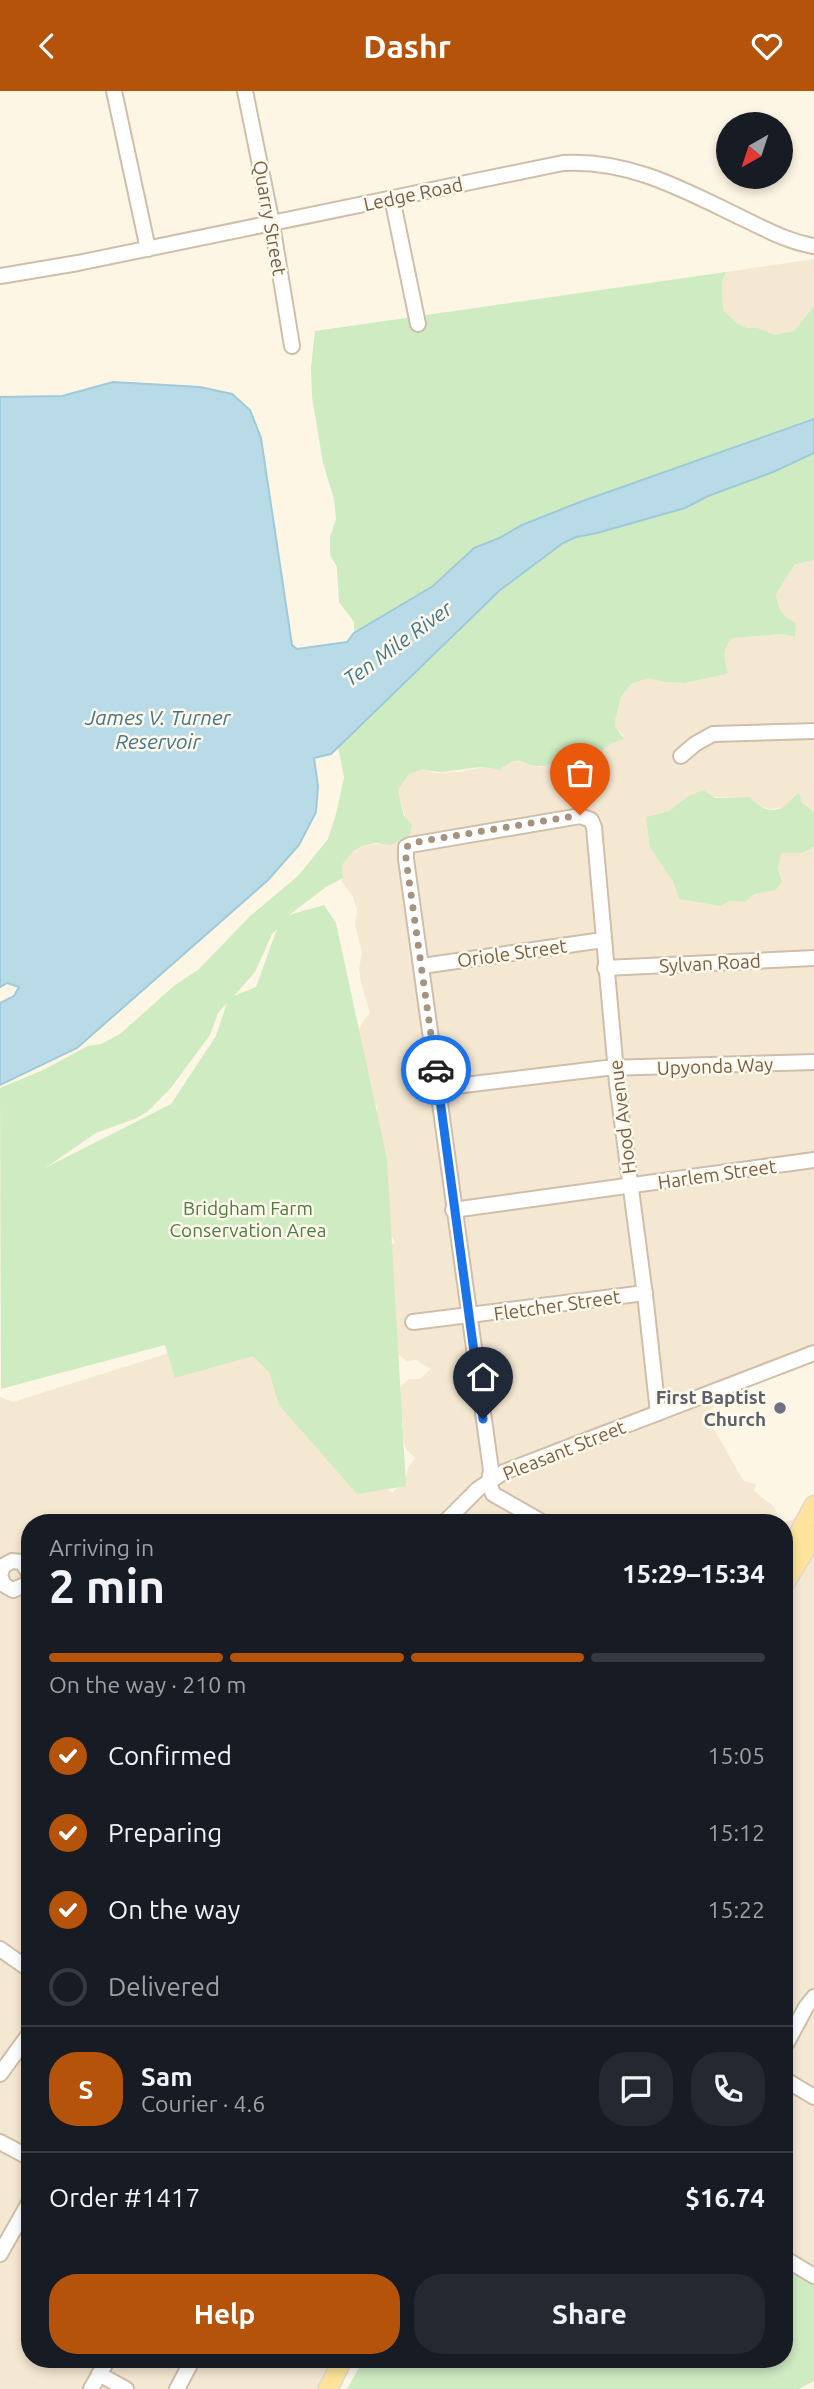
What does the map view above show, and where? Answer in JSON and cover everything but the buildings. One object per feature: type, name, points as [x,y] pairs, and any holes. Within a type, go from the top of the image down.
[{"type":"main road","points":[[793,1544],[814,1505]]},
{"type":"main road","points":[[793,1570],[814,1535]]},
{"type":"main road","points":[[328,2389],[339,2368]]},
{"type":"street","points":[[114,91],[148,249]]},
{"type":"street","name":"Quarry Street","points":[[245,91],[272,224],[292,346]]},
{"type":"street","name":"Ledge Road","points":[[0,276],[148,249],[563,163],[595,163],[623,167],[653,177],[779,236],[814,246]]},
{"type":"street","points":[[392,198],[418,324]]},
{"type":"street","points":[[681,756],[713,734],[814,731]]},
{"type":"street","name":"Hood Avenue","points":[[422,966],[406,847],[417,842],[580,815],[591,820],[594,828],[615,1069],[658,1413]]},
{"type":"street","name":"Oriole Street","points":[[422,966],[603,940]]},
{"type":"street","name":"Sylvan Road","points":[[605,968],[814,958]]},
{"type":"street","points":[[422,966],[453,1210],[491,1470],[489,1482],[493,1494],[528,1514]]},
{"type":"street","name":"Upyonda Way","points":[[439,1088],[606,1068],[814,1062]]},
{"type":"street","name":"Harlem Street","points":[[453,1210],[814,1160]]},
{"type":"street","name":"Fletcher Street","points":[[413,1322],[645,1293]]},
{"type":"street","name":"Pleasant Street","points":[[453,1514],[478,1489],[504,1472],[814,1353]]},
{"type":"street","points":[[0,1949],[21,1964]]},
{"type":"street","points":[[793,2031],[814,1997]]},
{"type":"street","points":[[0,2074],[21,2045]]},
{"type":"street","points":[[793,2084],[814,2097]]},
{"type":"street","points":[[0,2142],[21,2153]]},
{"type":"street","points":[[0,2255],[21,2217]]},
{"type":"street","points":[[793,2263],[814,2276]]},
{"type":"street","points":[[91,2389],[103,2368]]},
{"type":"street","points":[[177,2389],[188,2368]]},
{"type":"street","points":[[99,2374],[126,2389]]},
{"type":"shaded area","points":[[814,259],[814,306],[794,331],[775,335],[758,328],[747,328],[723,310],[722,283],[726,272]]},
{"type":"shaded area","points":[[814,560],[814,812],[802,803],[799,794],[796,794],[785,807],[770,809],[755,805],[750,797],[687,797],[669,811],[649,816],[649,834],[679,899],[720,906],[730,901],[744,902],[755,894],[776,890],[782,882],[778,868],[780,853],[801,852],[814,847],[814,1349],[730,1385],[735,1392],[710,1402],[714,1407],[707,1417],[744,1481],[756,1484],[754,1491],[773,1506],[778,1514],[21,1514],[21,2368],[341,2368],[329,2389],[0,2389],[0,1397],[13,1402],[191,1346],[251,1343],[392,1493],[405,1479],[415,1458],[406,1449],[403,1421],[395,1404],[401,1386],[409,1379],[420,1379],[431,1369],[416,1360],[407,1361],[396,1353],[384,1251],[395,1242],[389,1231],[376,1115],[378,1107],[374,1103],[357,1036],[363,1021],[370,1013],[359,969],[362,952],[355,925],[357,909],[353,897],[341,880],[342,865],[352,851],[362,846],[383,843],[405,816],[398,790],[409,774],[423,769],[435,773],[459,772],[516,761],[541,767],[569,756],[588,758],[600,755],[609,743],[624,736],[615,726],[615,721],[621,697],[631,684],[648,677],[665,682],[685,683],[728,672],[723,651],[733,638],[782,634],[795,637],[777,605],[776,594],[795,563]]},
{"type":"shaded area","points":[[814,1507],[814,2270],[793,2257],[793,1519],[803,1510]]},
{"type":"green space","points":[[726,272],[722,283],[723,310],[747,328],[758,328],[775,335],[794,331],[814,306],[814,419],[522,525],[474,548],[433,586],[354,633],[354,622],[339,602],[337,567],[330,555],[330,537],[336,519],[312,397],[311,367],[315,331]]},
{"type":"green space","name":"Bridgham Farm Conservation Area","points":[[814,453],[814,560],[795,564],[776,594],[782,611],[796,623],[795,637],[782,634],[733,638],[725,649],[726,674],[685,683],[648,678],[631,684],[621,697],[615,721],[615,726],[624,739],[606,747],[601,754],[599,765],[586,758],[571,756],[544,766],[517,761],[499,770],[481,767],[442,772],[423,769],[409,774],[398,790],[404,816],[412,824],[410,835],[391,845],[376,843],[353,851],[342,865],[343,878],[326,887],[289,915],[324,905],[336,923],[387,1159],[406,1486],[357,1494],[279,1405],[269,1372],[253,1356],[175,1378],[165,1345],[1,1389],[0,1088],[43,1070],[88,1046],[101,1044],[120,1034],[175,985],[199,969],[250,916],[298,876],[328,839],[336,814],[344,777],[338,747],[499,591],[563,543],[576,537],[685,508],[708,496],[773,472]],"holes":[[[277,929],[256,987],[234,996],[255,972],[272,934]],[[227,1003],[216,1036],[171,1104],[45,1168],[96,1133],[147,1112],[170,1089],[210,1035],[218,1013]]]},
{"type":"green space","points":[[703,790],[715,798],[750,797],[757,804],[771,810],[786,805],[799,793],[802,803],[814,812],[814,847],[801,853],[781,853],[778,868],[782,882],[776,890],[755,894],[745,902],[730,901],[720,906],[679,899],[673,881],[650,848],[646,817],[669,811],[687,797]]},
{"type":"green space","points":[[793,2269],[814,2282],[814,2381],[799,2389],[347,2389],[359,2368],[793,2368]]},
{"type":"water","name":"James V. Turner Reservoir","points":[[113,382],[200,387],[232,394],[250,410],[261,438],[292,645],[297,649],[347,642],[354,633],[433,586],[474,548],[580,502],[814,419],[814,453],[685,508],[576,537],[563,543],[499,591],[331,754],[314,758],[318,786],[316,812],[299,845],[268,880],[77,1048],[0,1085],[0,1003],[14,996],[19,987],[7,983],[0,987],[0,397],[62,396]]},
{"type":"way so far","points":[[436,1070],[406,847],[417,842],[580,815]]},
{"type":"place","name":"First Baptist Church","points":[[780,1408]]},
{"type":"route","points":[[436,1070],[483,1419]]},
{"type":"water label","name":"Ten Mile River","points":[[398,644]]}]
